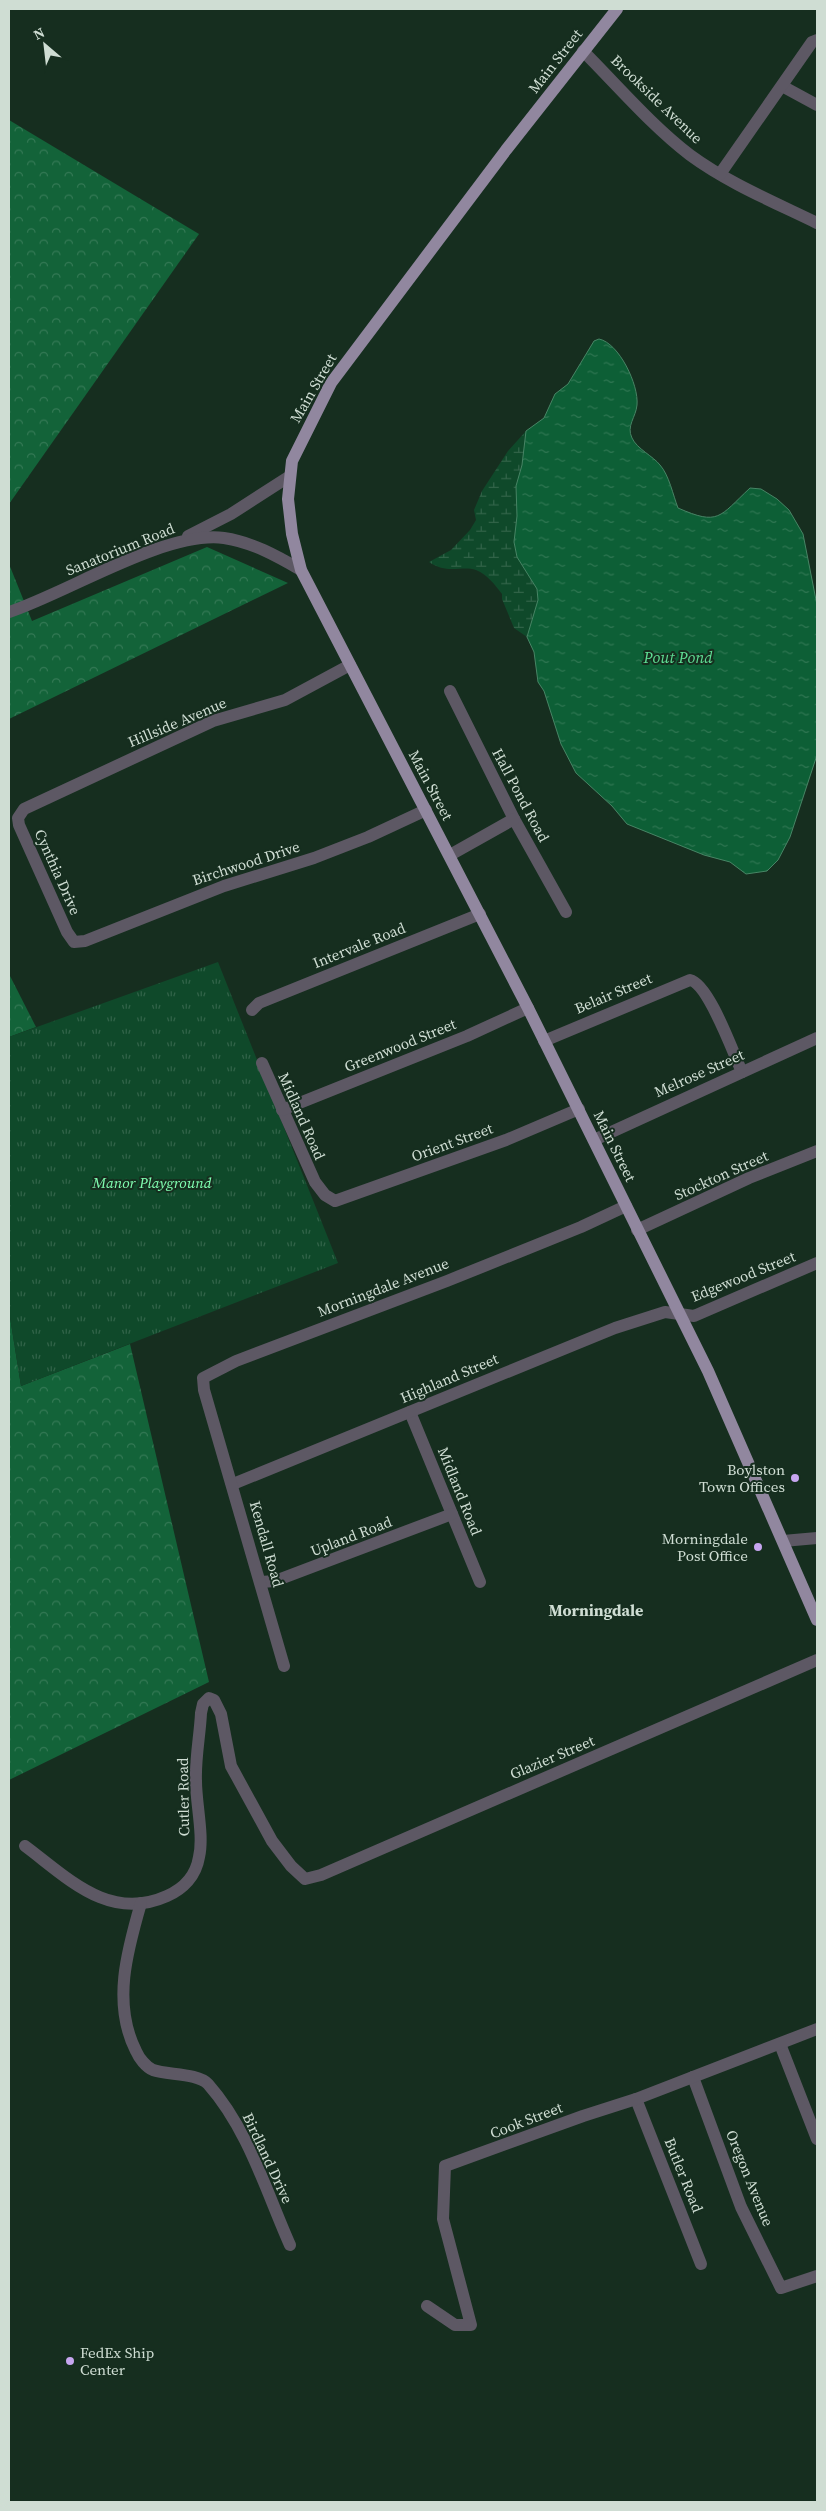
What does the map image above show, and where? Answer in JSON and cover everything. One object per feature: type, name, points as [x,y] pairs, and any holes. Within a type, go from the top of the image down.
[{"type":"main road","name":"Main Street","points":[[617,9],[484,178],[332,383],[292,461],[288,499],[291,524],[301,570],[528,1008],[722,1399],[817,1620]]},
{"type":"street","points":[[720,174],[812,41],[817,40]]},
{"type":"street","name":"Brookside Avenue","points":[[583,51],[672,140],[691,156],[720,174],[817,223]]},
{"type":"street","points":[[782,86],[817,104]]},
{"type":"street","points":[[176,541],[231,514],[290,476]]},
{"type":"street","name":"Sanatorium Road","points":[[9,612],[176,541],[207,537],[237,541],[268,552],[301,570]]},
{"type":"street","name":"Hillside Avenue","points":[[20,814],[38,802],[204,725],[285,700],[350,664]]},
{"type":"street","name":"Hall Pond Road","points":[[450,691],[514,819],[566,912]]},
{"type":"street","name":"Birchwood Drive","points":[[74,942],[85,941],[224,886],[314,858],[392,827],[426,810]]},
{"type":"street","name":"Cynthia Drive","points":[[20,814],[19,825],[24,838],[67,932],[74,942]]},
{"type":"street","points":[[450,855],[514,819]]},
{"type":"street","name":"Intervale Road","points":[[252,1010],[259,1003],[480,914]]},
{"type":"street","name":"Belair Street","points":[[544,1041],[690,980],[696,981],[707,996],[742,1072]]},
{"type":"street","name":"Greenwood Street","points":[[282,1110],[467,1036],[528,1008]]},
{"type":"street","name":"Melrose Street","points":[[594,1140],[817,1038]]},
{"type":"street","name":"Midland Road","points":[[262,1063],[315,1182],[325,1195],[336,1201]]},
{"type":"street","name":"Orient Street","points":[[336,1201],[506,1140],[579,1109]]},
{"type":"street","name":"Stockton Street","points":[[637,1230],[741,1182],[817,1151]]},
{"type":"street","name":"Morningdale Avenue","points":[[216,1430],[202,1382],[206,1375],[236,1361],[448,1281],[626,1206]]},
{"type":"street","name":"Edgewood Street","points":[[680,1314],[694,1316],[817,1263]]},
{"type":"street","name":"Highland Street","points":[[233,1484],[648,1316],[665,1312],[680,1314]]},
{"type":"street","name":"Midland Road","points":[[410,1412],[480,1582]]},
{"type":"street","name":"Kendall Road","points":[[216,1430],[233,1484],[257,1578],[261,1582],[284,1666]]},
{"type":"street","name":"Upland Road","points":[[261,1582],[275,1581],[452,1514]]},
{"type":"street","points":[[783,1540],[817,1538]]},
{"type":"street","name":"Glazier Street","points":[[300,1874],[305,1879],[321,1875],[817,1660]]},
{"type":"street","name":"Cutler Road","points":[[25,1846],[103,1900],[122,1905],[156,1901],[180,1890],[189,1881],[198,1864],[200,1844],[196,1778],[201,1713],[203,1704],[210,1698],[214,1700],[221,1714],[231,1766],[272,1842],[300,1874]]},
{"type":"street","name":"Birdland Drive","points":[[140,1903],[123,1983],[123,2008],[129,2036],[138,2055],[152,2070],[202,2080],[213,2091],[239,2130],[290,2245]]},
{"type":"street","name":"Cook Street","points":[[427,2306],[455,2325],[471,2325],[443,2219],[445,2166],[583,2116],[636,2099],[817,2029]]},
{"type":"street","points":[[780,2044],[817,2138]]},
{"type":"street","name":"Oregon Avenue","points":[[693,2077],[741,2208],[781,2288],[817,2276]]},
{"type":"street","name":"Butler Road","points":[[636,2099],[701,2264]]},
{"type":"green space","points":[[9,120],[199,234],[9,504]]},
{"type":"green space","points":[[526,431],[522,465],[516,486],[517,516],[514,542],[517,557],[537,589],[538,600],[527,637],[514,628],[502,599],[502,594],[484,574],[470,569],[442,568],[429,562],[451,550],[470,530],[476,520],[474,510],[482,491],[508,451]]},
{"type":"green space","points":[[207,547],[288,583],[9,719],[9,564],[32,621]]},
{"type":"green space","name":"Manor Playground","points":[[218,962],[338,1263],[21,1386],[9,1311],[9,1037]]},
{"type":"green space","points":[[9,974],[36,1027],[9,1037]]},
{"type":"green space","points":[[9,1311],[21,1386],[130,1344],[209,1682],[9,1780]]},
{"type":"water","name":"Pout Pond","points":[[599,339],[614,348],[631,376],[635,387],[637,405],[630,434],[634,442],[663,469],[678,508],[702,517],[718,516],[750,488],[761,489],[777,499],[789,510],[803,534],[817,605],[817,755],[790,837],[778,860],[767,871],[746,874],[730,862],[704,855],[627,824],[612,806],[576,773],[561,744],[544,691],[538,682],[534,652],[527,637],[538,600],[537,589],[517,557],[514,542],[517,516],[516,486],[522,465],[526,431],[544,418],[555,394],[568,384],[594,341]]},
{"type":"place","name":"Boylston Town Offices","points":[[795,1478]]},
{"type":"place","name":"Morningdale Post Office","points":[[758,1547]]},
{"type":"place","name":"FedEx Ship Center","points":[[70,2361]]},
{"type":"district","name":"Morningdale","points":[[596,1610]]}]
